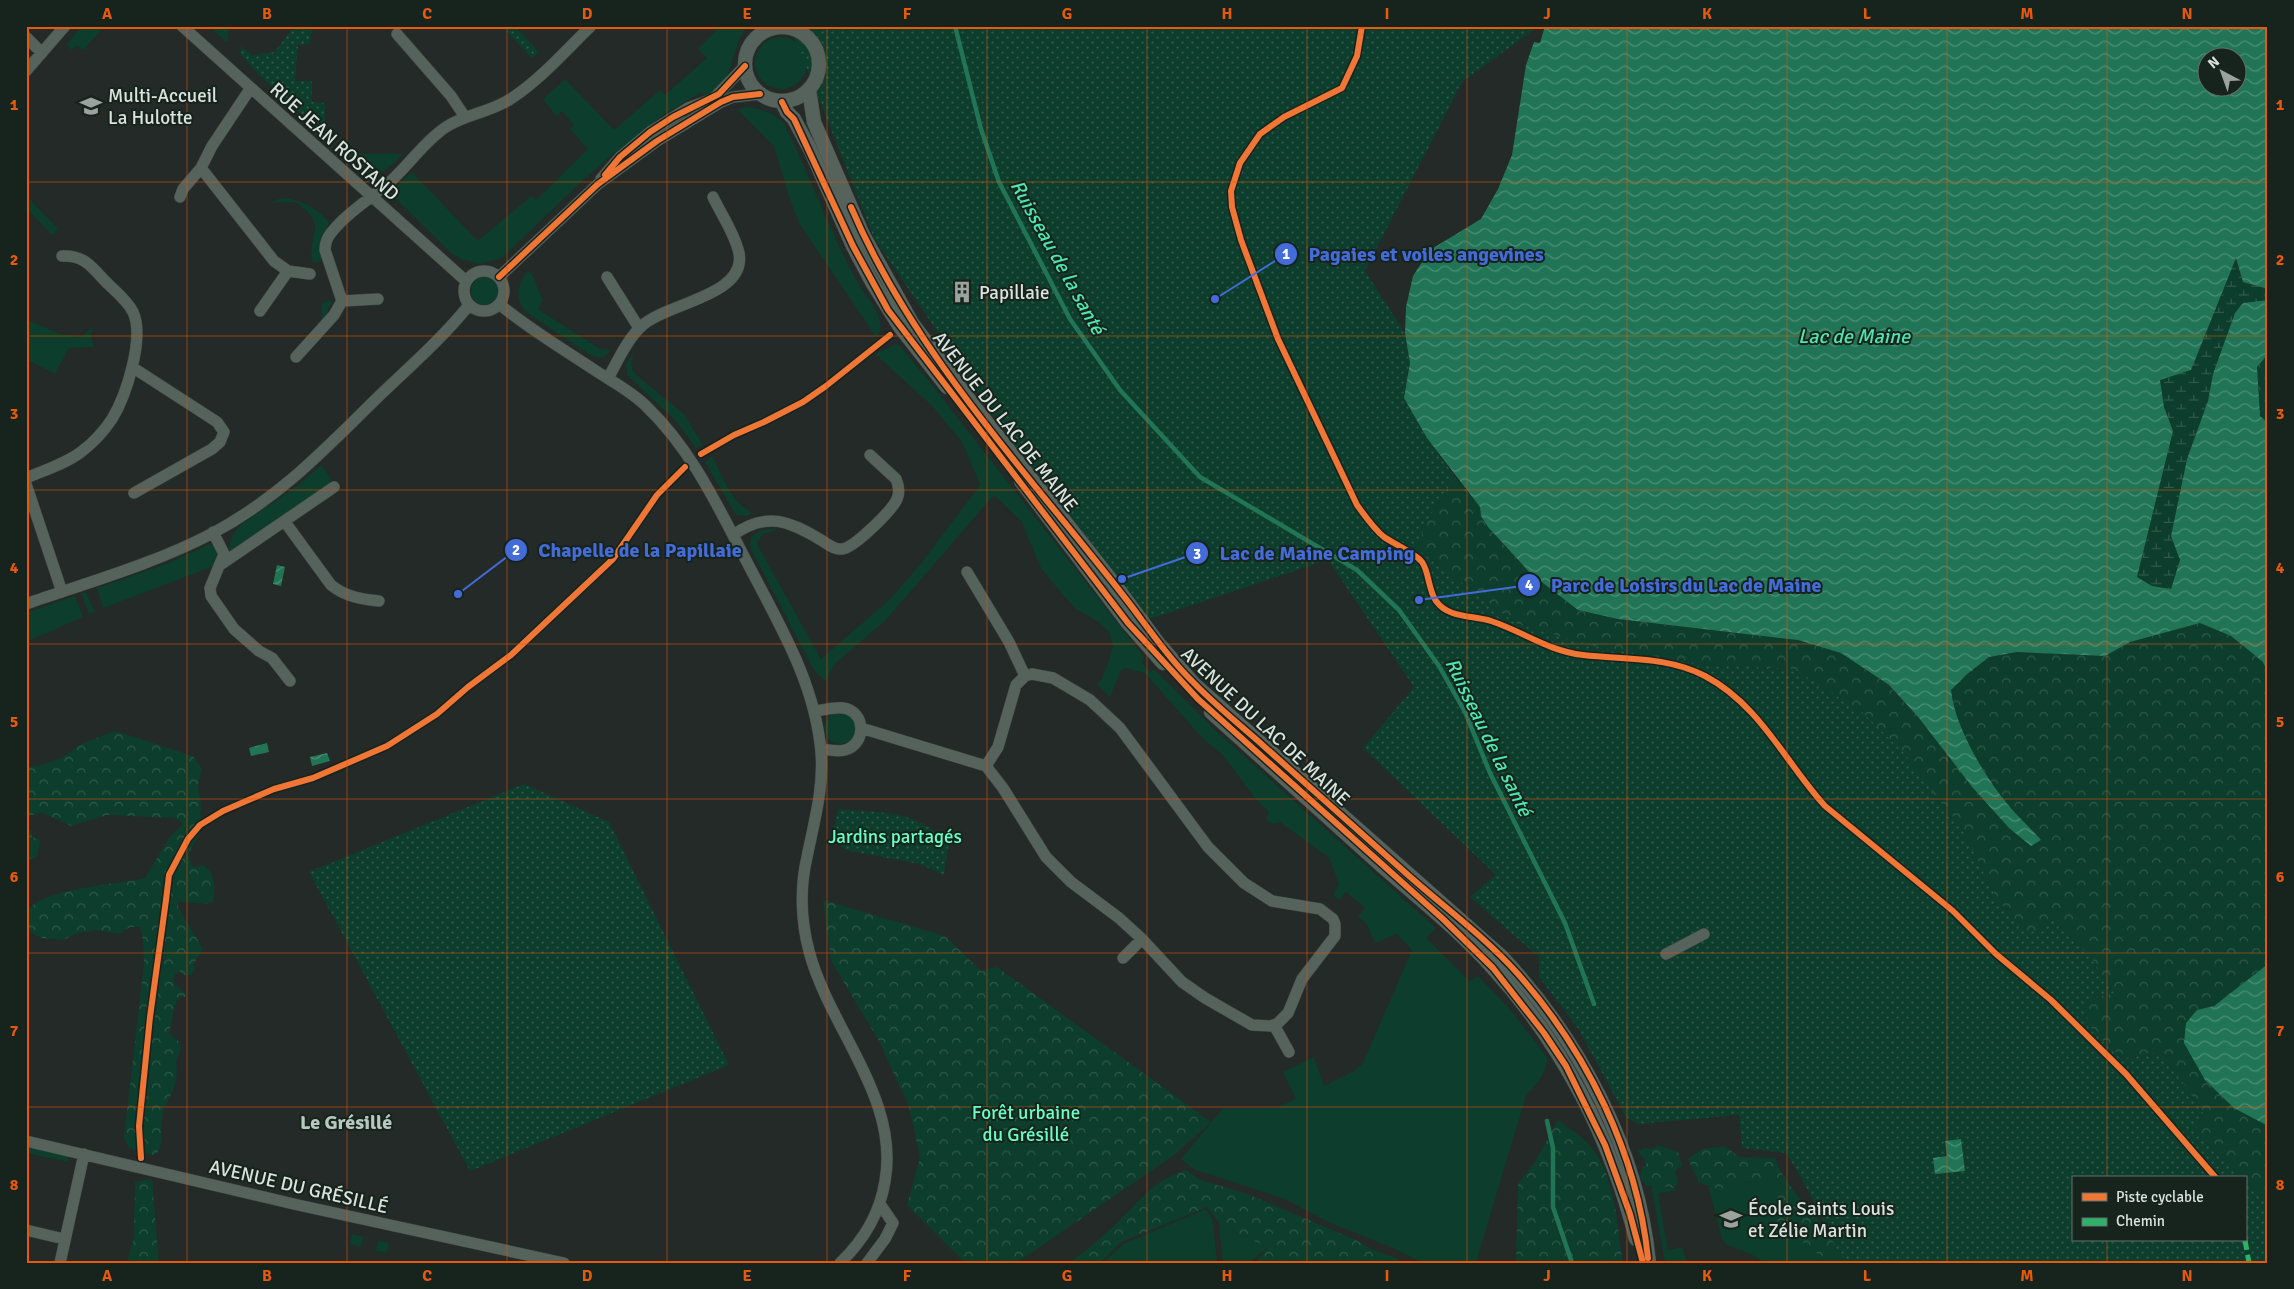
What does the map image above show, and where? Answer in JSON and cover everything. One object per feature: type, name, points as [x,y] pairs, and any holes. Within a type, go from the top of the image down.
[{"type":"street","points":[[26,71],[65,26]]},
{"type":"street","name":"RUE JEAN ROSTAND","points":[[182,26],[466,281]]},
{"type":"street","points":[[342,302],[325,250],[330,234],[349,215],[372,198],[438,134],[466,117],[488,110],[512,98],[591,26]]},
{"type":"street","points":[[786,27],[799,31],[806,36],[818,52],[819,73],[809,90],[798,98],[782,102],[770,100],[760,94],[749,81],[745,66],[754,33],[786,27]]},
{"type":"street","points":[[397,34],[451,96],[466,117]]},
{"type":"street","points":[[26,37],[42,53]]},
{"type":"street","points":[[499,277],[598,184],[620,157],[635,144],[673,116],[713,99],[745,66]]},
{"type":"street","points":[[180,197],[183,189],[201,168],[212,146],[250,89]]},
{"type":"street","name":"AVENUE DU LAC DE MAINE","points":[[809,90],[814,122],[875,258],[912,323],[973,405],[1178,667],[1338,814],[1482,939],[1518,975],[1578,1058],[1598,1092],[1620,1142],[1631,1175],[1649,1263]]},
{"type":"street","points":[[598,184],[675,129],[708,109],[733,97],[760,94]]},
{"type":"street","name":"AVENUE DU LAC DE MAINE","points":[[782,102],[787,112],[794,119],[853,246],[888,310],[1128,623],[1198,700],[1443,919],[1493,968],[1539,1026],[1566,1066],[1606,1145],[1630,1214],[1643,1263]]},
{"type":"street","points":[[201,168],[265,252],[288,271],[310,274]]},
{"type":"street","points":[[608,378],[639,328],[658,316],[722,288],[737,272],[739,252],[713,197]]},
{"type":"street","points":[[26,478],[70,460],[93,442],[103,431],[118,407],[132,367],[136,332],[133,313],[126,302],[86,261],[75,255],[62,256]]},
{"type":"street","points":[[260,311],[288,271]]},
{"type":"street","points":[[479,271],[490,272],[499,277],[504,288],[499,304],[484,311],[469,305],[464,293],[466,281],[479,271]]},
{"type":"street","points":[[607,277],[639,328]]},
{"type":"street","points":[[342,302],[378,298]]},
{"type":"street","points":[[296,358],[334,315],[342,302]]},
{"type":"street","points":[[499,304],[528,326],[647,406],[679,442],[698,471],[733,535],[796,656],[805,678],[815,711],[821,749],[822,774],[803,889],[805,929],[811,958],[820,985],[866,1079],[885,1126],[887,1166],[880,1204],[865,1234],[842,1262]]},
{"type":"street","points":[[26,604],[129,568],[213,532],[283,489],[450,328],[469,305]]},
{"type":"street","points":[[132,367],[217,422],[224,432],[220,442],[212,449],[134,493]]},
{"type":"street","points":[[733,535],[753,524],[763,521],[781,521],[798,527],[836,549],[851,546],[888,510],[898,496],[898,484],[892,474],[870,455]]},
{"type":"street","points":[[26,484],[31,514],[62,592]]},
{"type":"street","points":[[220,565],[334,487]]},
{"type":"street","points":[[285,522],[331,585],[340,592],[352,597],[380,601]]},
{"type":"street","points":[[213,532],[224,554],[210,588],[211,596],[234,629],[259,651],[272,658],[290,681]]},
{"type":"street","points":[[967,572],[1009,642],[1025,676]]},
{"type":"street","points":[[861,728],[986,766],[1003,788],[1046,857],[1071,882],[1119,918],[1142,939],[1182,982],[1205,998],[1252,1025],[1264,1027],[1274,1025],[1288,1013],[1302,979],[1332,942],[1336,930],[1333,919],[1320,909],[1272,901],[1254,890],[1208,847],[1124,733],[1109,716],[1090,700],[1062,682],[1042,675],[1025,676],[1016,685],[998,747],[986,766]]},
{"type":"street","points":[[815,711],[844,708],[856,715],[861,728],[861,735],[853,746],[839,751],[821,749]]},
{"type":"street","points":[[1666,954],[1704,934]]},
{"type":"street","points":[[1123,958],[1142,939]]},
{"type":"street","points":[[1274,1025],[1289,1052]]},
{"type":"street","name":"AVENUE DU GRÉSILLÉ","points":[[26,1141],[298,1205],[564,1263]]},
{"type":"street","points":[[60,1263],[84,1154]]},
{"type":"street","points":[[867,1263],[888,1234],[892,1223],[880,1204]]},
{"type":"street","points":[[26,1230],[64,1239]]},
{"type":"green space","points":[[81,26],[105,26],[83,50],[77,46],[72,50],[67,45]]},
{"type":"green space","points":[[209,26],[229,26],[228,42],[225,41]]},
{"type":"green space","points":[[294,26],[312,26],[310,44],[298,45],[295,81],[312,81],[312,102],[325,103],[325,123],[328,138],[259,75],[240,54],[241,46],[252,55],[275,52]]},
{"type":"green space","points":[[501,26],[515,26],[539,52],[532,58]]},
{"type":"green space","points":[[711,26],[747,26],[739,40],[727,77],[708,96],[700,93],[663,115],[607,159],[502,258],[480,264],[461,259],[450,252],[395,198],[396,186],[412,172],[478,241],[531,196],[536,200],[588,149],[570,129],[574,125],[562,111],[556,116],[543,99],[565,79],[614,130],[660,90],[665,95],[707,58],[698,49],[716,31]]},
{"type":"green space","points":[[790,26],[1539,26],[1462,82],[1365,271],[1405,333],[1410,363],[1404,398],[1427,438],[1455,477],[1428,519],[1416,548],[1517,624],[1598,647],[1706,665],[1794,669],[1861,711],[1905,754],[1935,796],[1960,825],[1997,900],[2027,931],[2042,931],[2050,917],[2090,956],[2114,993],[2097,997],[2084,1009],[2093,1032],[2123,1059],[2150,1053],[2164,1060],[2203,1113],[2195,1132],[2240,1176],[2072,1176],[2072,1242],[2246,1242],[2246,1183],[2257,1195],[2268,1200],[2268,1263],[1844,1263],[1801,1177],[1786,1153],[1742,1148],[1739,1115],[1638,1124],[1626,1117],[1579,1030],[1539,977],[1539,957],[1470,897],[1496,875],[1363,748],[1414,687],[1328,560],[1147,620],[1014,445],[874,238]]},
{"type":"green space","points":[[776,37],[786,37],[795,41],[803,49],[807,63],[803,77],[795,85],[786,89],[776,89],[767,85],[759,77],[755,68],[755,58],[759,49],[767,41]]},
{"type":"green space","points":[[744,107],[766,111],[784,123],[829,225],[859,285],[877,313],[880,332],[876,337],[799,223],[774,146],[738,110]]},
{"type":"green space","points":[[346,154],[403,154],[386,169],[374,174],[362,168]]},
{"type":"green space","points":[[26,195],[58,229],[52,235],[26,208]]},
{"type":"green space","points":[[286,198],[310,206],[329,222],[321,247],[322,261],[313,263],[311,253],[315,224],[306,211],[295,202],[271,203],[278,199]]},
{"type":"green space","points":[[2236,257],[2243,282],[2268,289],[2268,300],[2243,303],[2235,313],[2213,374],[2208,401],[2187,459],[2171,536],[2180,560],[2171,589],[2152,586],[2137,577],[2173,431],[2164,407],[2160,380],[2191,370]]},
{"type":"green space","points":[[528,271],[532,274],[543,301],[538,309],[600,349],[611,350],[603,358],[592,356],[526,312],[520,302],[518,291],[521,281]]},
{"type":"green space","points":[[486,276],[496,281],[501,291],[496,301],[486,306],[476,301],[471,291],[476,281]]},
{"type":"green space","points":[[331,300],[332,304],[328,308],[329,316],[322,324],[321,303]]},
{"type":"green space","points":[[26,319],[60,334],[81,337],[93,326],[91,336],[94,347],[69,348],[55,374],[26,359]]},
{"type":"green space","points":[[639,344],[633,355],[632,362],[635,374],[684,414],[703,445],[696,448],[676,421],[627,375],[626,364]]},
{"type":"green space","points":[[896,344],[901,347],[933,386],[1144,657],[1142,662],[1150,673],[1154,669],[1214,729],[1436,928],[1426,938],[1470,981],[1478,976],[1508,1007],[1547,1057],[1543,1074],[1526,1096],[1476,1263],[1423,1263],[1395,1249],[1328,1222],[1287,1200],[1193,1169],[1181,1159],[1223,1108],[1275,1108],[1296,1099],[1283,1072],[1314,1057],[1324,1086],[1354,1071],[1363,1063],[1412,950],[1397,934],[1375,943],[1367,925],[1358,916],[1365,908],[1346,892],[1339,900],[1333,895],[1339,884],[1329,858],[1280,822],[1274,824],[1266,820],[1269,812],[1254,797],[1222,754],[1203,739],[1145,673],[1125,668],[1121,670],[1110,697],[1097,684],[1102,679],[1113,647],[1109,632],[1097,621],[1076,609],[1062,594],[1041,568],[1021,521],[994,495],[885,621],[835,664],[827,682],[812,667],[750,547],[751,537],[762,530],[774,529],[776,531],[762,534],[757,544],[821,659],[890,599],[922,562],[980,485],[962,442],[932,406],[875,354]]},
{"type":"green space","points":[[2268,354],[2268,423],[2260,416],[2256,383],[2258,366]]},
{"type":"green space","points":[[712,456],[733,496],[752,512],[747,516],[736,515],[706,464],[706,461]]},
{"type":"green space","points":[[321,465],[331,478],[329,485],[230,551],[229,546],[232,536],[239,526],[297,486]]},
{"type":"green space","points":[[1455,477],[1480,507],[1481,516],[1501,542],[1530,573],[1578,610],[1618,619],[1798,640],[1841,653],[1888,685],[1919,718],[1973,788],[2009,828],[2031,846],[2041,840],[2009,806],[1990,780],[1972,751],[1959,721],[1951,690],[1966,675],[1989,657],[2017,652],[2105,656],[2130,642],[2200,623],[2231,636],[2262,661],[2268,671],[2268,964],[2214,1006],[2197,1010],[2230,1104],[2268,1126],[2268,1200],[2257,1195],[2246,1183],[2246,1176],[2240,1176],[2195,1132],[2203,1112],[2168,1064],[2151,1053],[2123,1059],[2093,1032],[2084,1009],[2097,997],[2114,993],[2090,956],[2050,917],[2042,931],[2027,931],[1997,900],[1960,825],[1842,700],[1832,693],[1818,700],[1793,669],[1706,665],[1597,647],[1517,624],[1416,548],[1428,519]]},
{"type":"green space","points":[[208,545],[215,546],[217,553],[214,566],[103,608],[97,588],[166,564]]},
{"type":"green space","points":[[86,592],[95,612],[89,614],[81,593]]},
{"type":"green space","points":[[75,596],[83,617],[26,642],[26,613]]},
{"type":"green space","points":[[840,712],[851,717],[856,728],[851,739],[840,744],[829,739],[824,728],[829,717]]},
{"type":"green space","points":[[116,731],[193,756],[202,769],[198,786],[201,805],[200,833],[188,854],[193,867],[203,865],[207,868],[212,877],[214,887],[213,902],[204,904],[177,902],[179,909],[203,949],[193,965],[195,970],[191,975],[184,975],[179,971],[174,976],[174,983],[185,993],[185,997],[179,997],[177,1001],[169,1033],[178,1041],[181,1048],[176,1062],[175,1086],[163,1111],[162,1141],[158,1152],[152,1155],[129,1148],[124,1138],[144,963],[143,940],[140,927],[130,927],[119,934],[95,930],[78,933],[63,940],[41,938],[27,930],[28,909],[39,901],[67,891],[145,878],[170,837],[183,824],[174,818],[108,815],[71,826],[43,813],[26,816],[26,767],[42,765],[63,757],[83,743]]},
{"type":"green space","points":[[524,784],[609,822],[729,1065],[470,1171],[309,872]]},
{"type":"green space","name":"Jardins partagés","points":[[838,809],[884,813],[910,818],[935,832],[949,843],[944,875],[920,864],[845,850],[832,837]]},
{"type":"green space","points":[[26,827],[32,832],[32,837],[40,840],[37,857],[26,860]]},
{"type":"green space","name":"Forêt urbaine du Grésillé","points":[[823,900],[945,936],[981,971],[997,967],[1211,1122],[1173,1156],[1016,1263],[965,1263],[907,1205],[920,1158],[909,1107],[879,1041],[831,961]]},
{"type":"green space","points":[[1558,1120],[1588,1143],[1606,1172],[1617,1218],[1623,1263],[1516,1263],[1518,1184],[1535,1162]]},
{"type":"green space","points":[[1658,1145],[1678,1152],[1682,1166],[1675,1171],[1678,1182],[1675,1188],[1655,1185],[1647,1186],[1640,1177],[1642,1168],[1647,1163],[1638,1151],[1645,1148],[1653,1149]]},
{"type":"green space","points":[[26,1146],[69,1155],[68,1162],[26,1153]]},
{"type":"green space","points":[[1725,1146],[1739,1157],[1775,1158],[1788,1183],[1824,1227],[1839,1251],[1824,1258],[1786,1230],[1775,1219],[1773,1193],[1782,1184],[1771,1175],[1762,1181],[1750,1181],[1733,1187],[1719,1189],[1699,1183],[1688,1159],[1702,1149]]},
{"type":"green space","points":[[1186,1170],[1200,1180],[1245,1193],[1356,1240],[1371,1249],[1398,1259],[1401,1263],[1255,1263],[1268,1248],[1219,1223],[1207,1207],[1121,1242],[1100,1263],[1069,1263],[1105,1234],[1152,1188],[1167,1178]]},
{"type":"green space","points":[[1771,1175],[1782,1184],[1824,1257],[1839,1251],[1844,1263],[1764,1263],[1751,1254],[1727,1245],[1722,1239],[1708,1186],[1728,1187],[1762,1180]]},
{"type":"green space","points":[[152,1179],[159,1263],[127,1263],[134,1237],[135,1182]]},
{"type":"green space","points":[[1661,1184],[1667,1188],[1675,1188],[1675,1191],[1658,1193],[1668,1250],[1682,1247],[1687,1263],[1665,1263],[1651,1185]]},
{"type":"green space","points":[[1206,1209],[1213,1221],[1217,1263],[1103,1263],[1123,1244]]},
{"type":"green space","points":[[1219,1223],[1268,1248],[1249,1263],[1223,1263]]},
{"type":"green space","points":[[352,1234],[364,1237],[361,1247],[350,1244]]},
{"type":"green space","points":[[378,1240],[389,1243],[387,1253],[376,1251]]},
{"type":"water","name":"Lac de Maine","points":[[1545,26],[2268,26],[2268,289],[2243,282],[2236,258],[2191,370],[2160,380],[2164,407],[2173,431],[2137,577],[2152,586],[2171,589],[2180,560],[2171,536],[2187,459],[2208,401],[2213,374],[2235,313],[2243,303],[2268,300],[2268,354],[2257,367],[2260,416],[2268,423],[2268,671],[2262,661],[2231,636],[2200,623],[2130,642],[2105,656],[2017,652],[1989,657],[1951,690],[1954,705],[1958,720],[1972,751],[1990,781],[2009,806],[2041,840],[2031,846],[2009,828],[1973,788],[1919,718],[1889,685],[1841,653],[1798,640],[1618,619],[1578,610],[1530,573],[1488,527],[1481,516],[1480,507],[1427,438],[1404,398],[1410,363],[1405,333],[1406,307],[1413,276],[1430,250],[1481,219],[1498,189],[1512,155],[1526,65],[1534,42],[1540,43]]},
{"type":"water","points":[[277,565],[285,567],[281,586],[273,584]]},
{"type":"water","points":[[267,743],[269,752],[251,756],[249,748]]},
{"type":"water","points":[[327,753],[330,761],[312,766],[310,757]]},
{"type":"water","points":[[2268,964],[2268,1126],[2234,1108],[2205,1080],[2184,1043],[2186,1023],[2197,1010],[2214,1006]]},
{"type":"water","points":[[1961,1139],[1965,1171],[1935,1174],[1933,1158],[1947,1156],[1945,1141]]},
{"type":"waterway","name":"Ruisseau de la santé","points":[[955,26],[981,129],[999,182],[1070,319],[1120,390],[1200,477],[1357,570],[1399,610],[1439,666],[1465,712],[1490,773],[1565,923],[1594,1004]]},
{"type":"waterway","name":"Ruisseau de la santé","points":[[1547,1121],[1553,1148],[1553,1207],[1572,1263]]},
{"type":"marked path","points":[[2245,1242],[2249,1263]]},
{"type":"cycle path","points":[[1362,26],[1357,56],[1342,88],[1284,117],[1260,134],[1240,163],[1231,191],[1232,207],[1241,240],[1278,339],[1357,505],[1376,530],[1422,562],[1433,597],[1441,607],[1454,614],[1491,621],[1570,653],[1676,665],[1705,676],[1724,688],[1757,718],[1825,806],[1953,911],[1996,954],[2051,1000],[2126,1074],[2214,1176]]},
{"type":"cycle path","points":[[605,175],[620,157],[650,132],[673,117],[719,94],[745,66]]},
{"type":"cycle path","points":[[499,277],[598,184],[657,141],[721,102],[733,97],[760,94]]},
{"type":"cycle path","points":[[782,102],[787,112],[794,119],[853,246],[888,310],[1128,623],[1198,699],[1443,919],[1493,968],[1544,1033],[1566,1066],[1605,1145],[1630,1214],[1643,1263]]},
{"type":"cycle path","points":[[851,207],[873,255],[928,345],[991,431],[1178,666],[1224,711],[1492,947],[1543,1004],[1587,1070],[1605,1106],[1633,1180],[1648,1258]]},
{"type":"cycle path","points":[[701,454],[734,435],[803,402],[890,335]]},
{"type":"cycle path","points":[[141,1158],[139,1126],[150,1017],[169,875],[188,839],[200,825],[223,811],[274,789],[313,778],[387,746],[437,714],[468,687],[511,655],[613,559],[657,495],[685,467]]},
{"type":"place","name":"Multi-Accueil La Hulotte","points":[[91,106]]},
{"type":"place","name":"Papillaie","points":[[962,292]]},
{"type":"place","name":"Pagaies et voiles angevines","points":[[1215,299]]},
{"type":"place","name":"Lac de Maine Camping","points":[[1122,579]]},
{"type":"place","name":"Chapelle de la Papillaie","points":[[458,594]]},
{"type":"place","name":"Parc de Loisirs du Lac de Maine","points":[[1419,600]]},
{"type":"place","name":"École Saints Louis et Zélie Martin","points":[[1731,1219]]},
{"type":"district","name":"Le Grésillé","points":[[346,1122]]}]
